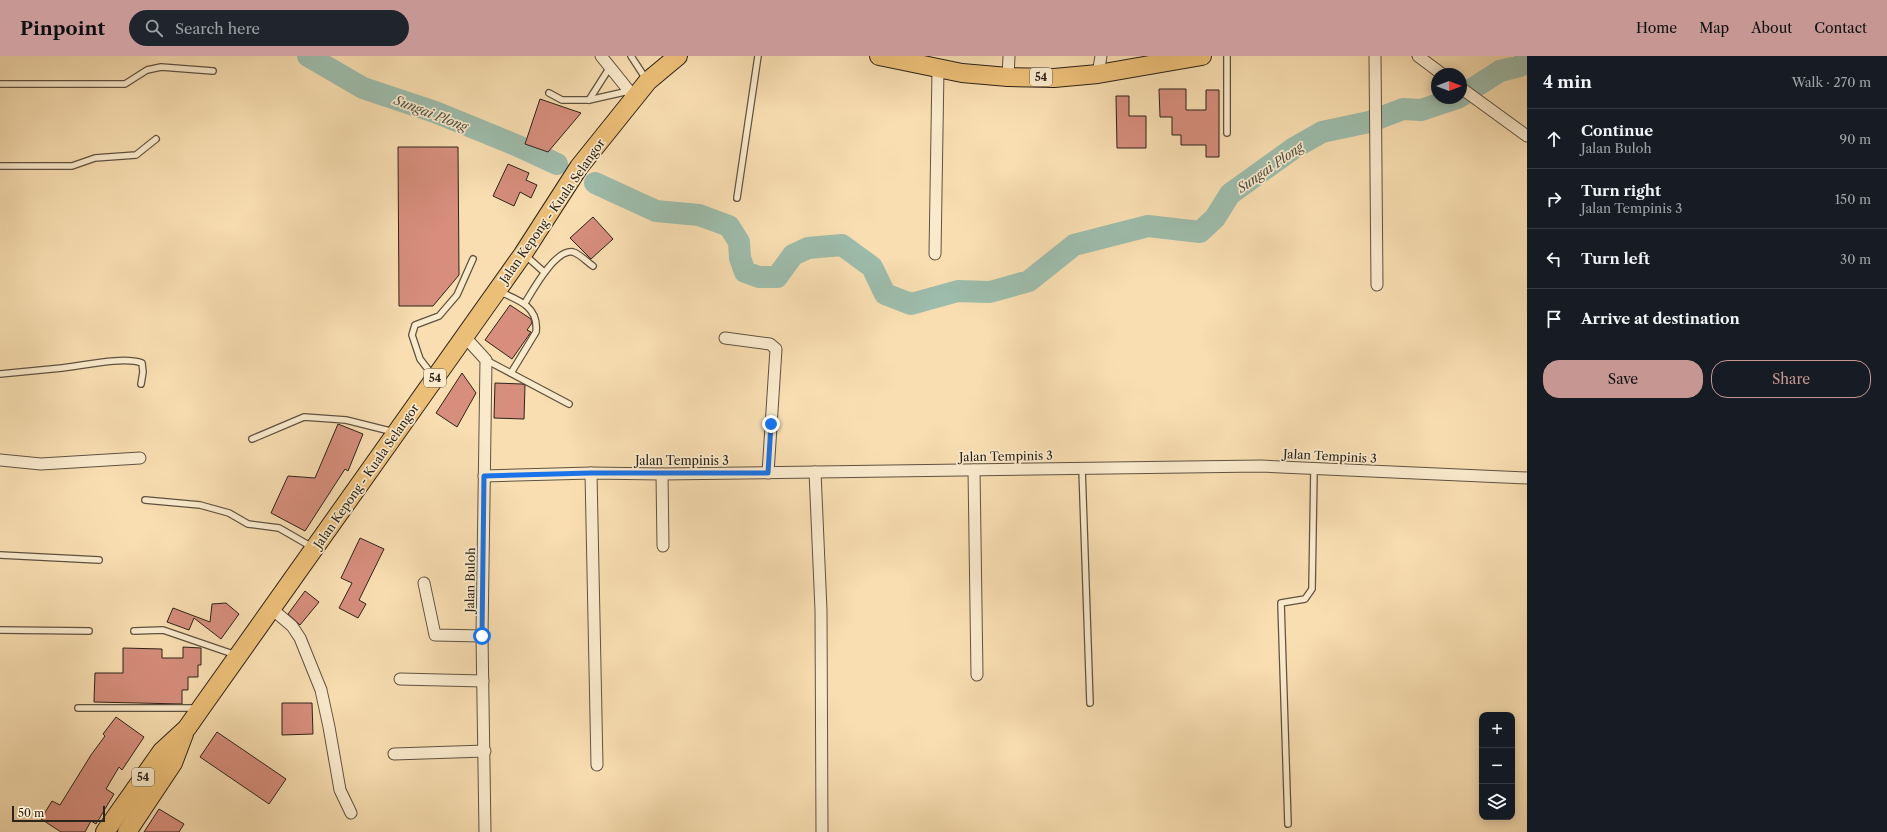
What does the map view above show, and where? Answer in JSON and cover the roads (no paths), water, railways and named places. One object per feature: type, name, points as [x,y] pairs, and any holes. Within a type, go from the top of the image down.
[{"type":"highway","name":"Jalan Kepong - Kuala Selangor","points":[[127,832],[172,763],[187,728],[523,254],[579,167],[632,94],[678,56]]},
{"type":"highway","name":"54","points":[[885,57],[938,69],[1008,77],[1054,78],[1098,74],[1202,56]]},
{"type":"highway","name":"Jalan Kepong - Kuala Selangor","points":[[105,832],[162,751],[187,728]]},
{"type":"street","points":[[601,56],[632,94]]},
{"type":"street","points":[[1008,77],[1009,56]]},
{"type":"street","points":[[1098,74],[1101,56]]},
{"type":"street","points":[[1375,56],[1377,285]]},
{"type":"street","points":[[1418,56],[1434,68]]},
{"type":"street","points":[[935,254],[938,69]]},
{"type":"street","points":[[1467,92],[1527,136]]},
{"type":"street","points":[[465,336],[486,360]]},
{"type":"street","points":[[725,338],[770,344],[776,349],[768,473]]},
{"type":"street","name":"Jalan Buloh","points":[[485,832],[485,751],[482,636],[486,360]]},
{"type":"street","points":[[0,460],[41,464],[140,458]]},
{"type":"street","name":"Jalan Tempinis 3","points":[[484,476],[591,473],[768,473],[1261,466],[1527,478]]},
{"type":"street","points":[[974,470],[977,675]]},
{"type":"street","points":[[815,472],[820,610],[822,832]]},
{"type":"street","points":[[591,473],[597,765]]},
{"type":"street","points":[[662,474],[663,546]]},
{"type":"street","points":[[424,583],[435,635],[482,636]]},
{"type":"street","points":[[272,609],[292,626],[300,638],[321,690],[340,790],[351,813]]},
{"type":"street","points":[[400,679],[483,681]]},
{"type":"street","points":[[394,754],[485,751]]},
{"type":"lane","points":[[631,56],[648,81]]},
{"type":"lane","points":[[736,198],[758,56]]},
{"type":"lane","points":[[1227,56],[1227,133]]},
{"type":"lane","points":[[0,84],[125,84],[147,70],[161,67],[213,71]]},
{"type":"lane","points":[[589,100],[610,67]]},
{"type":"lane","points":[[549,93],[562,100],[589,100],[632,94]]},
{"type":"lane","points":[[0,166],[72,166],[95,158],[136,155],[156,139]]},
{"type":"lane","points":[[525,303],[544,272],[562,254],[575,252],[593,266]]},
{"type":"lane","points":[[523,254],[544,272]]},
{"type":"lane","points":[[435,379],[420,359],[412,335],[416,325],[440,316],[457,294],[473,259]]},
{"type":"lane","points":[[497,290],[525,303],[535,318],[536,332],[511,373]]},
{"type":"lane","points":[[486,360],[568,404]]},
{"type":"lane","points":[[0,374],[63,368],[99,362],[134,361],[142,363],[141,384]]},
{"type":"lane","points":[[252,439],[304,417],[346,420],[396,433]]},
{"type":"lane","points":[[1082,468],[1090,703]]},
{"type":"lane","points":[[1288,824],[1282,603],[1305,599],[1312,589],[1314,468]]},
{"type":"lane","points":[[146,500],[200,505],[229,513],[248,524],[279,528],[314,548]]},
{"type":"lane","points":[[0,555],[99,560]]},
{"type":"lane","points":[[0,630],[88,631]]},
{"type":"lane","points":[[134,631],[163,630],[238,656]]},
{"type":"lane","points":[[78,708],[201,708]]},
{"type":"waterway","name":"Sungai Plong","points":[[308,56],[363,88],[435,112],[518,146],[557,164]]},
{"type":"waterway","name":"Sungai Plong","points":[[1467,92],[1500,71],[1520,66],[1527,59]]},
{"type":"waterway","name":"Sungai Plong","points":[[595,183],[656,211],[699,215],[729,226],[739,242],[740,258],[745,272],[759,277],[777,277],[793,255],[808,248],[842,245],[872,267],[885,294],[911,304],[958,291],[990,292],[1029,281],[1074,245],[1148,226],[1200,232],[1215,218],[1230,194],[1294,148],[1322,132],[1369,122],[1403,109],[1421,110],[1439,104]]}]
